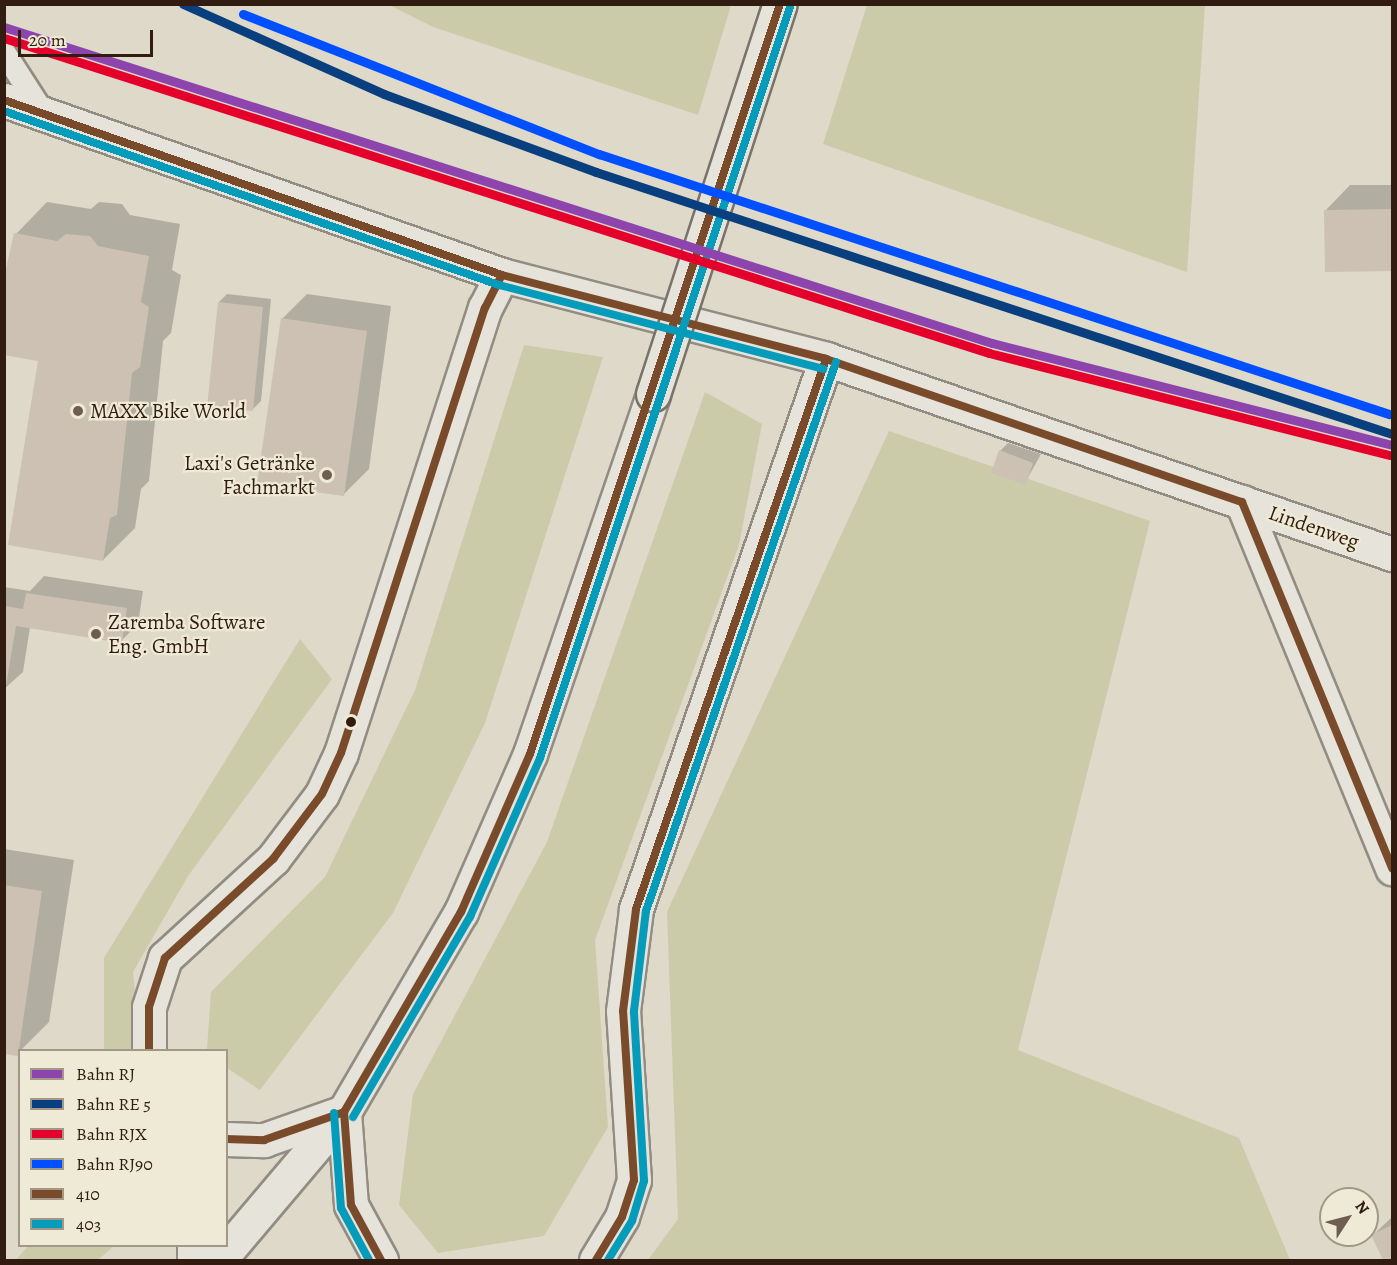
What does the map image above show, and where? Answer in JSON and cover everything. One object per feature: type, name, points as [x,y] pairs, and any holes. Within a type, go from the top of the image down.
[{"type":"main road","points":[[219,1260],[345,1112],[461,912],[530,754],[653,394],[780,4]]},
{"type":"main road","name":"Lindenweg","points":[[4,100],[502,275],[826,358],[1392,554]]},
{"type":"main road","points":[[149,1049],[149,1007],[165,958],[273,859],[322,794],[341,753],[484,308],[502,275]]},
{"type":"main road","points":[[596,1260],[611,1242],[634,1180],[623,1011],[636,909],[826,358]]},
{"type":"main road","points":[[1242,502],[1392,868]]},
{"type":"main road","points":[[228,1139],[264,1140],[345,1112]]},
{"type":"main road","points":[[345,1112],[351,1205],[381,1260]]},
{"type":"lane","points":[[4,52],[44,114]]},
{"type":"green space","points":[[389,5],[731,5],[698,115],[433,27]]},
{"type":"green space","points":[[867,5],[1205,5],[1187,272],[823,144]]},
{"type":"green space","points":[[524,345],[603,357],[485,723],[393,913],[260,1090],[228,1069],[228,1049],[207,1049],[211,992],[325,877],[415,690]]},
{"type":"green space","points":[[705,392],[762,424],[739,545],[595,940],[608,1127],[544,1236],[438,1253],[399,1205],[413,1094],[547,842]]},
{"type":"green space","points":[[889,431],[1150,521],[1018,1050],[1239,1138],[1290,1260],[648,1260],[678,1219],[667,912]]},
{"type":"green space","points":[[300,639],[332,679],[188,876],[133,972],[141,1049],[104,1049],[104,958]]},
{"type":"green space","points":[[27,1247],[113,1247],[98,1260],[16,1260]]},
{"type":"building","points":[[1392,209],[1392,271],[1325,272],[1324,210]]},
{"type":"building","name":"MAXX Bike World","points":[[14,233],[57,241],[66,234],[90,236],[98,246],[149,256],[141,302],[149,307],[140,367],[132,373],[117,515],[110,518],[103,561],[8,545],[38,361],[4,355],[4,278]]},
{"type":"building","points":[[218,302],[263,307],[253,411],[207,407]]},
{"type":"building","points":[[281,318],[367,331],[344,496],[257,484]]},
{"type":"building","points":[[999,450],[1033,463],[1026,485],[991,473]]},
{"type":"building","name":"Zaremba Software Eng. GmbH","points":[[26,593],[127,608],[122,643],[16,626],[5,692],[5,606],[23,609]]},
{"type":"building","points":[[4,885],[42,891],[18,1056],[4,1054]]},
{"type":"building","points":[[1392,1225],[1392,1260],[1383,1260],[1377,1247],[1379,1247],[1379,1231]]},
{"type":"rail line","name":"RJ90","points":[[243,14],[599,154],[1389,414]]},
{"type":"rail line","name":"RJ","points":[[4,27],[992,343],[1392,445]]},
{"type":"rail line","name":"RJX","points":[[4,38],[989,353],[1389,455]]},
{"type":"transit line","points":[[183,4],[384,94],[596,172],[1392,434]]},
{"type":"transit line","name":"410","points":[[344,1112],[461,912],[530,754],[780,4]]},
{"type":"transit line","name":"403","points":[[353,1117],[470,917],[540,758],[790,7]]},
{"type":"transit line","name":"410","points":[[4,100],[502,275],[826,359],[1242,502]]},
{"type":"transit line","name":"403","points":[[4,111],[499,285],[823,369]]},
{"type":"transit line","name":"410","points":[[149,1049],[149,1007],[165,958],[273,859],[322,794],[341,753],[485,308],[502,275]]},
{"type":"transit line","name":"410","points":[[596,1260],[622,1217],[634,1180],[623,1011],[636,909],[826,359]]},
{"type":"transit line","name":"403","points":[[608,1260],[632,1221],[644,1181],[634,1011],[646,911],[836,362]]},
{"type":"transit line","name":"410","points":[[1242,502],[1392,868]]},
{"type":"transit line","name":"410","points":[[344,1112],[351,1205],[381,1260]]},
{"type":"transit line","name":"410","points":[[228,1139],[264,1140],[344,1112]]},
{"type":"transit line","name":"403","points":[[334,1113],[341,1208],[369,1260]]},
{"type":"place","name":"MAXX Bike World","points":[[78,411]]},
{"type":"place","name":"Laxi's Getränke Fachmarkt","points":[[327,475]]},
{"type":"place","name":"Zaremba Software Eng. GmbH","points":[[96,634]]}]
